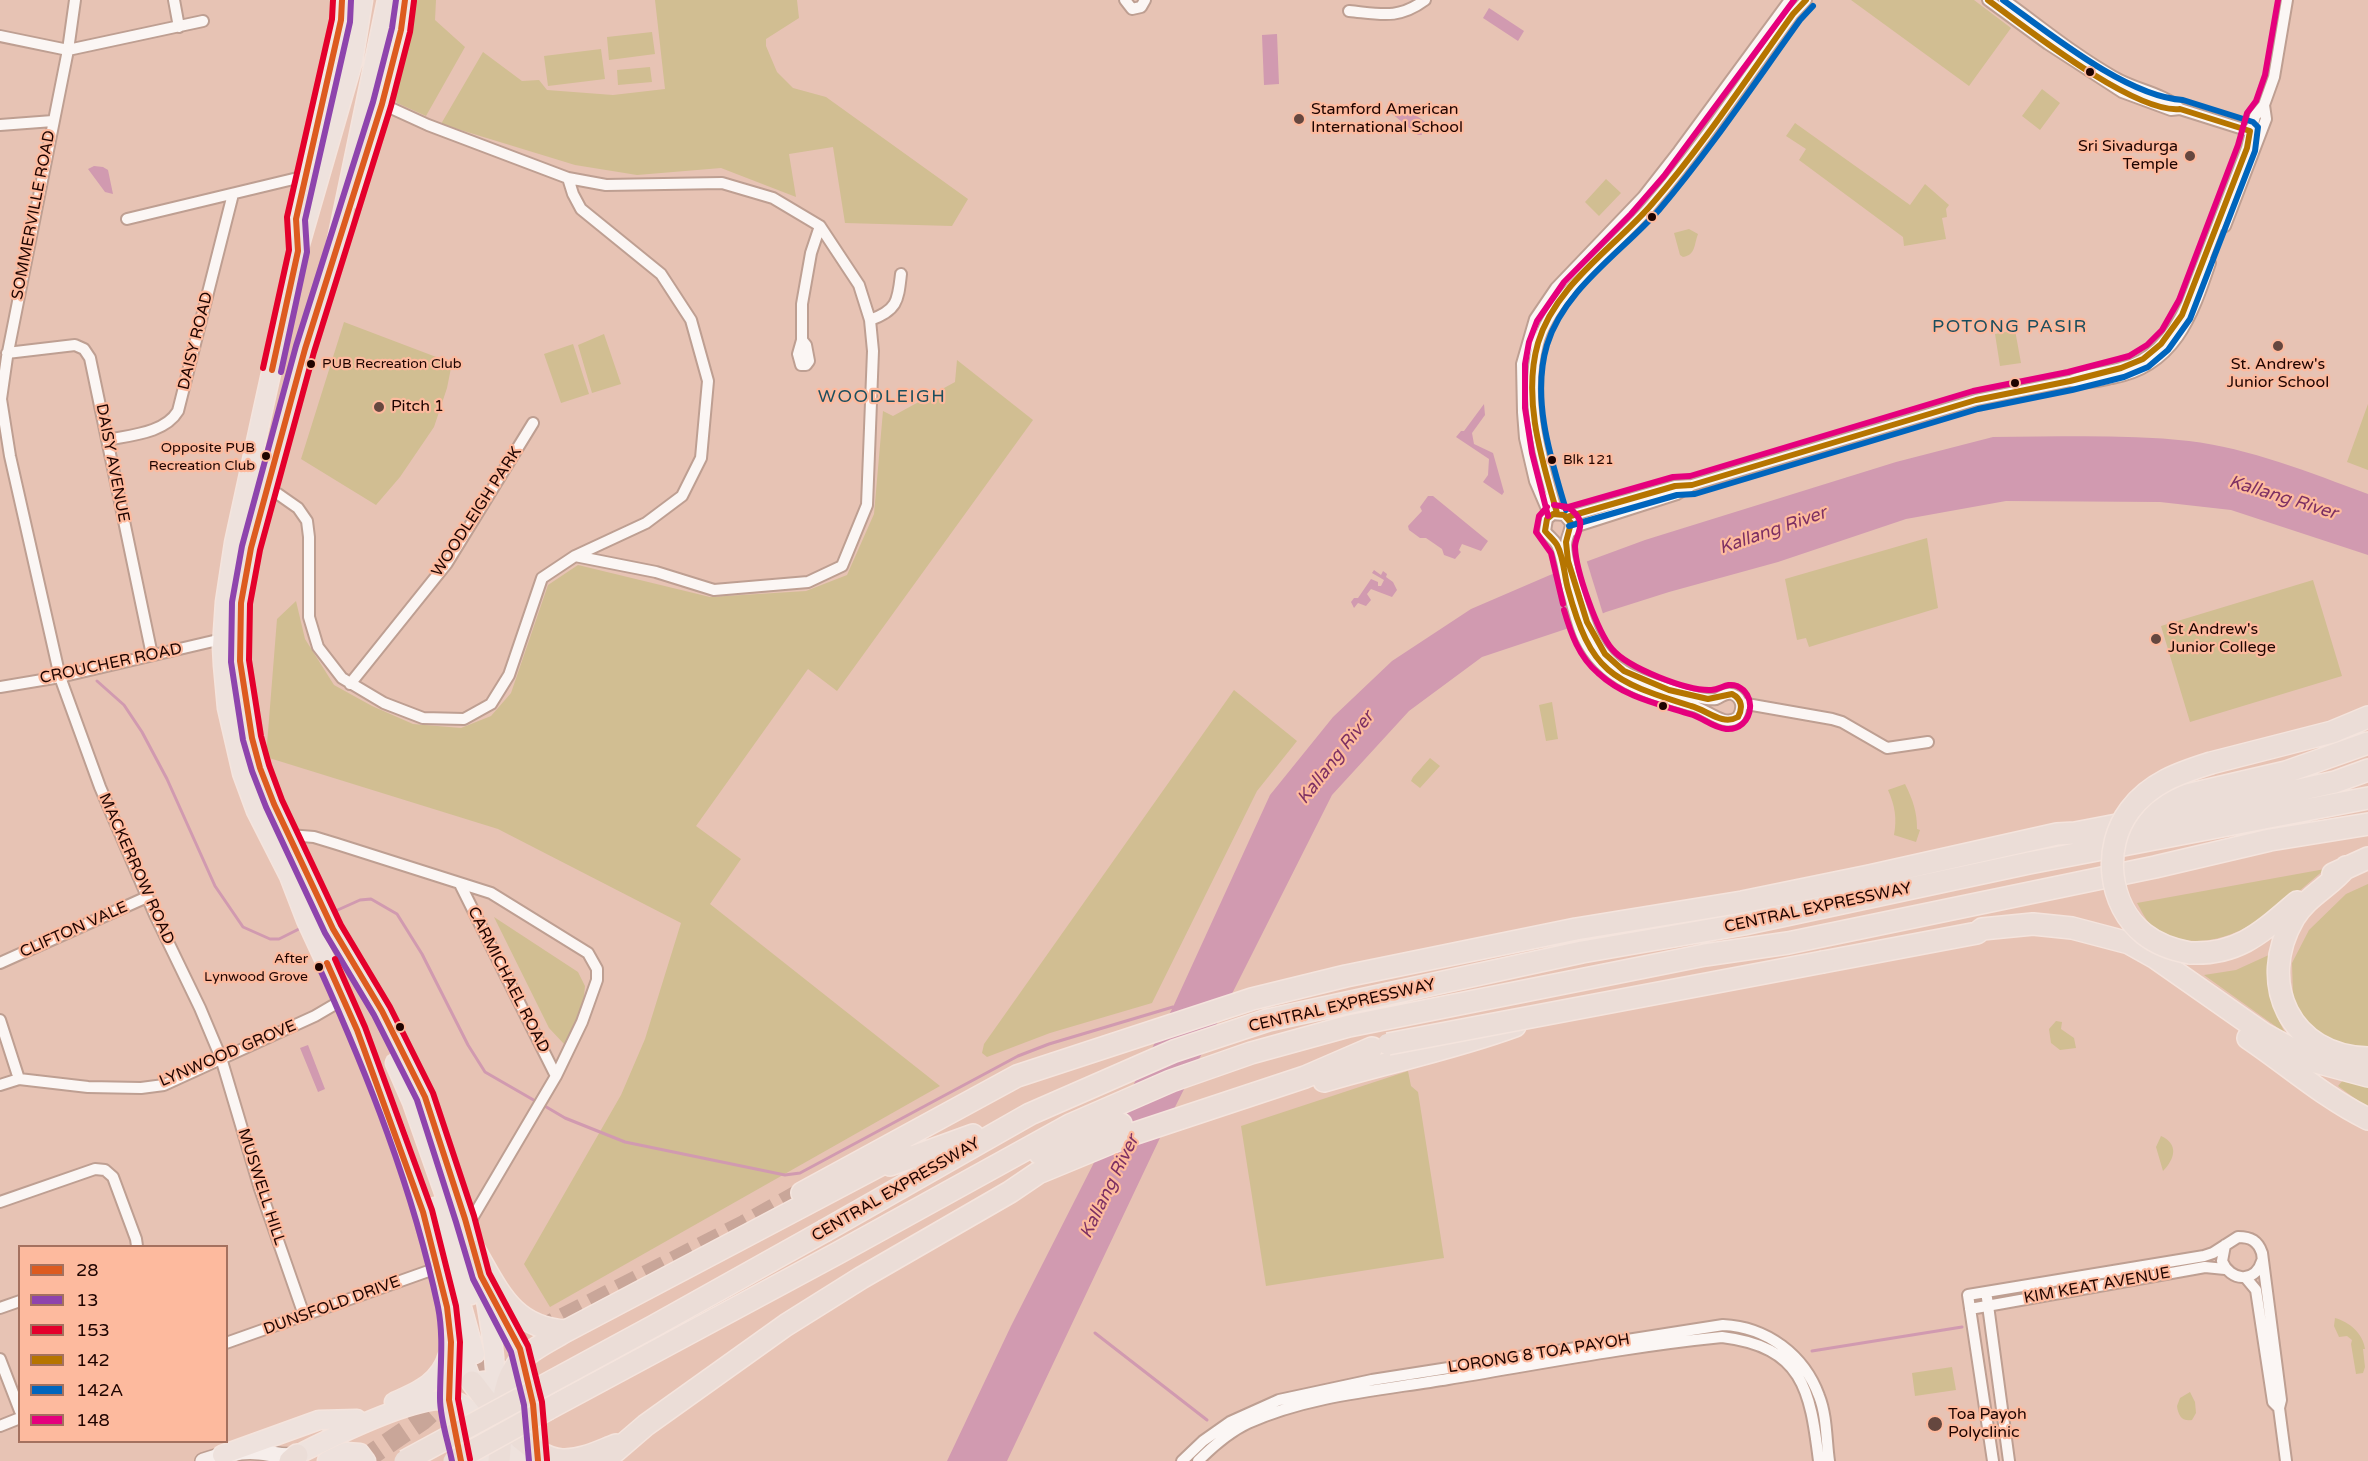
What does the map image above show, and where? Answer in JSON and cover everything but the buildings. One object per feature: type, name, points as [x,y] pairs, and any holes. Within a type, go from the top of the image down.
[{"type":"highway","points":[[363,0],[353,61],[298,251],[234,543],[222,639],[227,708],[242,773],[256,811],[289,876],[382,1011],[425,1097],[481,1276],[497,1370],[498,1432]]},
{"type":"highway","points":[[387,0],[332,264],[304,349],[251,548],[241,603],[240,661],[246,705],[260,768],[290,835],[344,999],[396,1133],[423,1212],[447,1307],[465,1365],[498,1432]]},
{"type":"highway","points":[[2368,717],[2332,732],[2195,768],[2155,786],[2130,810],[2123,821],[2117,833],[2111,866],[2115,889],[2121,905],[2144,934],[2175,950],[2207,954],[2231,949],[2251,939],[2311,889],[2346,867],[2368,858]]},
{"type":"highway","points":[[2057,834],[2083,819],[2286,772],[2368,743]]},
{"type":"highway","points":[[802,1193],[1017,1076],[1252,999],[1346,976],[1576,929],[1742,902],[2057,834],[2075,833],[2290,792],[2335,782],[2368,770]]},
{"type":"highway","name":"CENTRAL EXPRESSWAY","points":[[405,1461],[654,1326],[1030,1114],[1094,1084],[1174,1052],[1255,1024],[1582,952],[1744,924],[2029,864],[2368,798]]},
{"type":"highway","name":"CENTRAL EXPRESSWAY","points":[[454,1461],[967,1183],[1076,1132],[1171,1081],[1251,1053],[1349,1026],[1705,955],[1788,943],[2154,867],[2270,840],[2368,824]]},
{"type":"highway","points":[[2346,867],[2313,895],[2295,916],[2284,937],[2278,962],[2278,986],[2283,1005],[2293,1023],[2309,1039],[2327,1050],[2351,1058],[2368,1058]]},
{"type":"highway","points":[[319,921],[412,1102],[448,1204],[481,1353]]},
{"type":"highway","points":[[604,1461],[625,1441],[786,1325],[861,1278],[1010,1192],[1068,1165],[1132,1144],[1266,1089],[1380,1046],[1977,933],[1982,929],[2033,924],[2072,928],[2129,943],[2154,957],[2264,1034],[2316,1062],[2368,1076]]},
{"type":"highway","points":[[1977,933],[1983,935],[2037,931],[2075,937],[2132,960],[2169,982],[2314,1086],[2368,1119]]},
{"type":"highway","points":[[1076,1132],[1367,1068],[1477,1040],[1572,1004],[1607,982],[1690,964],[1705,955]]},
{"type":"highway","points":[[483,1461],[498,1432],[509,1377],[523,1359],[566,1331],[872,1171],[944,1130],[1119,1044]]},
{"type":"highway","points":[[872,1171],[1030,1114]]},
{"type":"highway","points":[[475,1251],[496,1288],[519,1316],[543,1329],[566,1331]]},
{"type":"highway","points":[[481,1276],[512,1330],[523,1359],[533,1404],[533,1458]]},
{"type":"highway","points":[[447,1307],[451,1342],[449,1400],[461,1461]]},
{"type":"highway","points":[[293,1458],[298,1450],[305,1446],[430,1384],[445,1365],[451,1342]]},
{"type":"highway","points":[[472,1382],[488,1379],[497,1370]]},
{"type":"highway","points":[[293,1458],[362,1424],[422,1403],[449,1400],[463,1405],[498,1432],[526,1442],[533,1458]]},
{"type":"highway","points":[[222,1455],[319,1420],[357,1419]]},
{"type":"highway","points":[[533,1458],[548,1457],[564,1460],[588,1456],[625,1441]]},
{"type":"highway","points":[[327,1461],[346,1452],[355,1452],[360,1453],[366,1461]]},
{"type":"main road","points":[[298,251],[296,219],[341,20],[342,0]]},
{"type":"main road","points":[[332,264],[382,104],[401,30],[405,0]]},
{"type":"main road","points":[[203,1461],[245,1451],[293,1458]]},
{"type":"street","name":"SOMMERVILLE ROAD","points":[[60,676],[5,457],[1,399],[7,353],[68,50],[75,0]]},
{"type":"street","points":[[174,0],[179,27]]},
{"type":"street","points":[[1125,0],[1132,9],[1141,7],[1145,0]]},
{"type":"street","points":[[1349,11],[1398,14],[1409,11],[1425,0]]},
{"type":"street","points":[[1715,715],[1714,705],[1723,694],[1736,696],[1741,703],[1740,714],[1734,720],[1725,722],[1701,708],[1634,688],[1616,677],[1599,660],[1587,637],[1562,569],[1563,539],[1571,523],[1558,515],[1535,482],[1525,438],[1522,364],[1535,319],[1556,288],[1657,179],[1790,0]]},
{"type":"street","points":[[1558,515],[1541,456],[1534,414],[1532,373],[1538,343],[1546,323],[1565,295],[1657,198],[1793,14],[1806,0]]},
{"type":"street","points":[[1988,0],[2048,44],[2122,92],[2171,110],[2180,109],[2255,133]]},
{"type":"street","points":[[2004,0],[2103,71],[2124,83],[2170,100],[2180,109]]},
{"type":"street","points":[[1563,539],[1545,531],[1545,523],[1558,515],[1675,486],[1692,485],[1976,400],[2124,368],[2141,360],[2166,340],[2177,326],[2247,148],[2266,119],[2264,105],[2274,77],[2287,0]]},
{"type":"street","points":[[0,36],[68,50],[203,21]]},
{"type":"street","points":[[382,104],[428,125],[568,178],[606,185],[722,183],[773,198],[820,226],[859,285],[870,320],[872,398],[867,505],[842,566],[808,582],[714,590],[656,572],[575,556]]},
{"type":"street","points":[[0,125],[53,121]]},
{"type":"street","points":[[127,219],[306,176]]},
{"type":"street","points":[[267,490],[278,494],[298,508],[307,521],[309,617],[318,647],[342,678],[384,704],[423,718],[464,719],[491,704],[509,675],[542,578],[575,556],[646,523],[682,496],[701,458],[708,381],[691,320],[661,274],[581,209],[568,178]]},
{"type":"street","name":"DAISY ROAD","points":[[108,440],[161,427],[172,421],[178,411],[233,194]]},
{"type":"street","points":[[802,340],[802,304],[811,253],[820,226]]},
{"type":"street","points":[[870,320],[889,310],[898,300],[901,274]]},
{"type":"street","name":"DAISY AVENUE","points":[[7,353],[75,345],[84,349],[90,358],[152,655]]},
{"type":"street","name":"WOODLEIGH PARK","points":[[350,684],[447,563],[533,423]]},
{"type":"street","points":[[1563,539],[1577,526],[1677,494],[1692,485]]},
{"type":"street","points":[[1587,637],[1606,657],[1625,672],[1664,689],[1717,699]]},
{"type":"street","name":"CROUCHER ROAD","points":[[0,687],[60,676],[222,639]]},
{"type":"street","name":"MACKERROW ROAD","points":[[60,676],[100,787],[147,897],[200,1008],[220,1058]]},
{"type":"street","points":[[1741,703],[1842,722],[1887,748],[1928,742]]},
{"type":"street","name":"CARMICHAEL ROAD","points":[[290,835],[314,837],[491,893],[588,953],[593,959],[597,969],[596,990],[582,1022],[556,1076],[467,1227]]},
{"type":"street","name":"CARMICHAEL ROAD","points":[[460,884],[556,1076]]},
{"type":"street","name":"CLIFTON VALE","points":[[0,963],[147,897]]},
{"type":"street","name":"LYNWOOD GROVE","points":[[0,1085],[19,1079],[88,1088],[141,1088],[164,1084],[296,1025],[344,999]]},
{"type":"street","points":[[0,1020],[19,1079]]},
{"type":"street","name":"MUSWELL HILL","points":[[220,1058],[260,1189],[304,1315]]},
{"type":"street","points":[[0,1202],[95,1169],[105,1170],[113,1177],[137,1245]]},
{"type":"street","name":"KIM KEAT AVENUE","points":[[1986,1292],[2204,1256],[2238,1237],[2246,1237],[2259,1246],[2262,1261],[2281,1400],[2279,1408],[2286,1461]]},
{"type":"street","points":[[2225,1245],[2222,1261],[2225,1269]]},
{"type":"street","points":[[2246,1278],[2257,1272],[2262,1261]]},
{"type":"street","name":"KIM KEAT AVENUE","points":[[1970,1309],[2205,1267],[2225,1269],[2238,1278],[2246,1278],[2256,1290],[2273,1401],[2279,1408]]},
{"type":"street","name":"DUNSFOLD DRIVE","points":[[228,1342],[437,1269]]},
{"type":"street","points":[[1993,1461],[1968,1295],[1986,1292],[2009,1461]]},
{"type":"street","points":[[0,1308],[18,1302]]},
{"type":"street","name":"LORONG 8 TOA PAYOH","points":[[1182,1461],[1203,1441],[1230,1422],[1279,1400],[1372,1380],[1723,1325],[1740,1326],[1770,1337],[1802,1364],[1820,1397],[1829,1461]]},
{"type":"street","name":"LORONG 8 TOA PAYOH","points":[[1198,1461],[1223,1438],[1248,1423],[1302,1405],[1374,1391],[1722,1336],[1762,1344],[1785,1361],[1795,1372],[1808,1397],[1819,1461]]},
{"type":"street","points":[[0,1359],[18,1406]]},
{"type":"street","points":[[0,1426],[18,1419]]},
{"type":"shaded area","points":[[413,0],[436,0],[435,20],[465,47],[426,116],[397,103],[394,95]]},
{"type":"shaded area","points":[[655,0],[797,0],[799,18],[766,39],[766,46],[777,72],[793,88],[826,97],[968,199],[952,226],[845,223],[833,147],[789,154],[796,197],[721,168],[637,175],[575,165],[441,124],[483,52],[522,81],[539,80],[547,90],[613,95],[665,89]]},
{"type":"shaded area","points":[[1851,0],[1974,0],[2011,28],[1969,86]]},
{"type":"shaded area","points":[[652,32],[655,54],[609,60],[607,37]]},
{"type":"shaded area","points":[[601,49],[605,79],[548,86],[544,56]]},
{"type":"shaded area","points":[[650,67],[652,82],[618,85],[617,70]]},
{"type":"shaded area","points":[[2042,89],[2060,103],[2040,130],[2022,116]]},
{"type":"shaded area","points":[[1795,123],[1910,205],[1925,184],[1949,205],[1946,209],[1947,217],[1942,218],[1946,239],[1904,246],[1903,237],[1799,160],[1806,149],[1786,136]]},
{"type":"shaded area","points":[[1606,179],[1621,193],[1599,216],[1585,202]]},
{"type":"shaded area","points":[[1689,229],[1698,234],[1694,248],[1690,254],[1683,257],[1680,255],[1674,233]]},
{"type":"shaded area","name":"Pitch 1","points":[[344,322],[452,363],[447,388],[434,427],[400,477],[376,505],[301,459]]},
{"type":"shaded area","points":[[2015,330],[2021,363],[2000,366],[1995,334]]},
{"type":"shaded area","points":[[604,334],[621,384],[592,393],[578,345]]},
{"type":"shaded area","points":[[573,344],[589,394],[561,403],[544,354]]},
{"type":"shaded area","points":[[957,360],[1033,420],[837,691],[808,669],[696,826],[741,859],[710,904],[940,1086],[550,1307],[524,1264],[621,1095],[645,1039],[681,923],[498,829],[266,757],[277,619],[296,601],[305,639],[334,685],[372,706],[413,724],[461,728],[491,716],[511,693],[548,585],[578,565],[710,597],[806,591],[847,575],[874,514],[883,411],[893,416],[955,382]]},
{"type":"shaded area","points":[[2368,404],[2368,470],[2347,462]]},
{"type":"shaded area","points":[[1927,538],[1938,608],[1809,647],[1806,638],[1797,640],[1785,579]]},
{"type":"shaded area","points":[[2313,580],[2342,676],[2190,722],[2161,626]]},
{"type":"shaded area","points":[[1234,690],[1297,741],[1257,791],[1152,1003],[1050,1033],[987,1057],[982,1053],[984,1044]]},
{"type":"shaded area","points":[[1552,702],[1558,739],[1546,741],[1539,705]]},
{"type":"shaded area","points":[[1430,758],[1440,766],[1420,788],[1411,781]]},
{"type":"shaded area","points":[[1905,784],[1914,806],[1917,829],[1920,830],[1916,842],[1894,835],[1895,812],[1888,790]]},
{"type":"shaded area","points":[[2325,869],[2267,915],[2245,928],[2222,937],[2199,941],[2175,938],[2152,926],[2137,903]]},
{"type":"shaded area","points":[[2368,884],[2368,1047],[2359,1049],[2331,1041],[2301,1017],[2293,995],[2292,963],[2309,930],[2346,894]]},
{"type":"shaded area","points":[[494,917],[578,972],[585,986],[583,1007],[565,1045],[549,1028]]},
{"type":"shaded area","points":[[2271,954],[2270,995],[2285,1033],[2204,975],[2236,970]]},
{"type":"shaded area","points":[[2056,1021],[2062,1022],[2061,1029],[2074,1038],[2076,1048],[2060,1050],[2051,1043],[2049,1029]]},
{"type":"shaded area","points":[[1408,1071],[1411,1086],[1418,1092],[1444,1258],[1266,1286],[1241,1126]]},
{"type":"shaded area","points":[[2344,1079],[2368,1084],[2368,1108],[2338,1086]]},
{"type":"shaded area","points":[[2161,1136],[2167,1139],[2173,1147],[2170,1162],[2163,1171],[2156,1147]]},
{"type":"shaded area","points":[[2335,1318],[2350,1325],[2364,1343],[2363,1373],[2356,1374],[2352,1340],[2347,1336],[2339,1337],[2334,1326]]},
{"type":"shaded area","points":[[1952,1367],[1956,1390],[1915,1396],[1912,1373]]},
{"type":"shaded area","points":[[2190,1392],[2195,1402],[2196,1413],[2192,1420],[2186,1420],[2181,1417],[2177,1406],[2180,1398]]},
{"type":"water","points":[[1489,8],[1524,31],[1518,41],[1483,18]]},
{"type":"water","points":[[1277,34],[1279,84],[1264,85],[1262,35]]},
{"type":"water","points":[[1398,103],[1427,123],[1421,131],[1422,135],[1418,135],[1391,113]]},
{"type":"water","points":[[94,166],[108,170],[113,194],[105,192],[88,169]]},
{"type":"water","points":[[1484,404],[1485,415],[1472,433],[1474,444],[1493,453],[1504,492],[1502,495],[1483,482],[1488,475],[1489,459],[1456,437],[1464,431]]},
{"type":"water","name":"Kallang River","points":[[1993,437],[2140,437],[2189,441],[2234,449],[2280,462],[2368,494],[2368,555],[2231,510],[2160,502],[2006,501],[1906,519],[1778,562],[1606,612],[1572,627],[1482,657],[1409,711],[1332,795],[1168,1121],[1007,1461],[947,1461],[1011,1326],[1173,1007],[1270,795],[1333,717],[1392,661],[1471,609],[1550,575],[1645,540],[1896,462]]},
{"type":"water","points":[[1428,496],[1433,496],[1488,541],[1481,551],[1462,544],[1459,550],[1461,552],[1455,559],[1444,555],[1442,549],[1409,530],[1408,526],[1422,511],[1420,507]]},
{"type":"water","points":[[1374,570],[1381,575],[1383,571],[1387,574],[1386,577],[1393,582],[1397,590],[1392,597],[1371,589],[1367,594],[1371,600],[1366,606],[1358,603],[1354,608],[1351,602],[1354,598],[1358,598],[1371,579],[1381,586],[1384,580],[1372,573]]},
{"type":"water","points":[[308,1045],[325,1089],[318,1092],[300,1048]]},
{"type":"pier","points":[[1586,559],[1604,617],[1574,630],[1555,570]]},
{"type":"waterway","points":[[97,681],[124,705],[142,732],[167,779],[215,886],[243,927],[270,939],[279,939],[301,928]]},
{"type":"waterway","points":[[331,913],[360,900],[371,899],[397,914],[422,954],[468,1045],[485,1072],[537,1102]]},
{"type":"waterway","points":[[543,1105],[565,1118],[625,1142],[785,1175],[800,1173],[1018,1056],[1049,1044],[1173,1007]]},
{"type":"waterway","points":[[1812,1351],[1962,1327]]},
{"type":"waterway","points":[[1095,1333],[1207,1420]]},
{"type":"tunnel","points":[[362,1461],[422,1420],[486,1364],[521,1340],[745,1225],[802,1193]]},
{"type":"tunnel","points":[[475,1354],[485,1395]]},
{"type":"transit line","name":"153","points":[[263,368],[289,250],[287,217],[332,19],[333,0]]},
{"type":"transit line","name":"28","points":[[272,370],[298,251],[296,219],[341,20],[342,0]]},
{"type":"transit line","name":"13","points":[[281,372],[307,252],[305,220],[350,22],[351,0]]},
{"type":"transit line","name":"13","points":[[396,0],[392,28],[373,102],[296,346],[242,546],[232,602],[231,662],[243,740],[266,807],[325,933],[374,1015],[417,1100],[473,1279],[511,1352],[524,1405],[529,1461]]},
{"type":"transit line","name":"28","points":[[405,0],[401,30],[382,104],[305,349],[251,548],[241,603],[240,661],[252,738],[260,768],[274,804],[333,929],[382,1011],[425,1097],[481,1276],[520,1349],[533,1404],[538,1461]]},
{"type":"transit line","name":"148","points":[[1548,516],[1532,453],[1525,408],[1525,364],[1529,342],[1537,321],[1564,282],[1631,214],[1664,176],[1794,0]]},
{"type":"transit line","name":"142","points":[[1557,513],[1540,451],[1533,407],[1534,364],[1538,343],[1546,322],[1572,285],[1652,204],[1690,158],[1793,14],[1806,0]]},
{"type":"transit line","name":"142","points":[[1567,517],[1675,486],[1692,485],[1976,400],[2121,368],[2143,359],[2161,344],[2182,315],[2247,148],[2250,131],[2180,109],[2160,107],[2136,98],[2081,67],[1988,0]]},
{"type":"transit line","name":"142A","points":[[1569,526],[1677,495],[1695,494],[1978,409],[2124,377],[2148,367],[2168,350],[2190,319],[2255,151],[2258,127],[2253,122],[2138,88],[2089,61],[2003,0]]},
{"type":"transit line","name":"148","points":[[1565,508],[1673,477],[1690,476],[1973,391],[2068,372],[2129,356],[2147,345],[2162,330],[2179,300],[2238,145],[2247,113],[2256,101],[2265,75],[2278,0]]},
{"type":"transit line","name":"153","points":[[414,1],[410,32],[391,106],[314,352],[260,550],[250,604],[249,660],[261,736],[282,800],[341,925],[390,1007],[433,1093],[474,1216],[489,1273],[528,1346],[542,1402],[547,1460]]},
{"type":"transit line","name":"142A","points":[[1566,510],[1549,450],[1542,407],[1543,366],[1547,345],[1555,325],[1566,306],[1595,272],[1644,226],[1678,187],[1800,20],[1813,6]]},
{"type":"transit line","name":"148","points":[[1554,505],[1568,507],[1580,521],[1575,547],[1579,571],[1594,615],[1612,649],[1644,671],[1688,687],[1711,690],[1730,685],[1737,686],[1749,698],[1748,717],[1735,728],[1722,728],[1693,715],[1619,689],[1608,682],[1586,660],[1573,636],[1564,610]]},
{"type":"transit line","name":"148","points":[[1547,507],[1539,516],[1536,532],[1551,553],[1563,604]]},
{"type":"transit line","name":"142","points":[[1553,514],[1564,515],[1571,523],[1566,542],[1568,561],[1587,622],[1605,654],[1624,671],[1669,690],[1708,699],[1732,694],[1741,704],[1738,717],[1720,719],[1697,708],[1641,689],[1608,670],[1586,639],[1568,589],[1559,550],[1545,531],[1547,519],[1553,514]]},
{"type":"transit line","name":"153","points":[[335,959],[365,1027],[432,1210],[456,1306],[460,1342],[458,1399],[470,1459]]},
{"type":"transit line","name":"28","points":[[327,963],[357,1030],[423,1212],[447,1307],[451,1342],[449,1400],[461,1461]]},
{"type":"transit line","name":"13","points":[[319,967],[388,1134],[428,1263],[440,1318],[440,1406],[452,1461]]},
{"type":"place","name":"Stamford American International School","points":[[1299,119]]},
{"type":"place","name":"Sri Sivadurga Temple","points":[[2190,156]]},
{"type":"place","name":"St. Andrew's Junior School","points":[[2278,346]]},
{"type":"place","name":"PUB Recreation Club","points":[[311,364]]},
{"type":"place","name":"Pitch 1","points":[[379,407]]},
{"type":"place","name":"Opposite PUB Recreation Club","points":[[266,456]]},
{"type":"place","name":"Blk 121","points":[[1552,460]]},
{"type":"place","name":"St Andrew's Junior College","points":[[2156,639]]},
{"type":"place","name":"After Lynwood Grove","points":[[319,967]]},
{"type":"place","name":"Toa Payoh Polyclinic","points":[[1935,1424]]},
{"type":"district","name":"POTONG PASIR","points":[[2010,327]]},
{"type":"district","name":"WOODLEIGH","points":[[882,397]]}]
